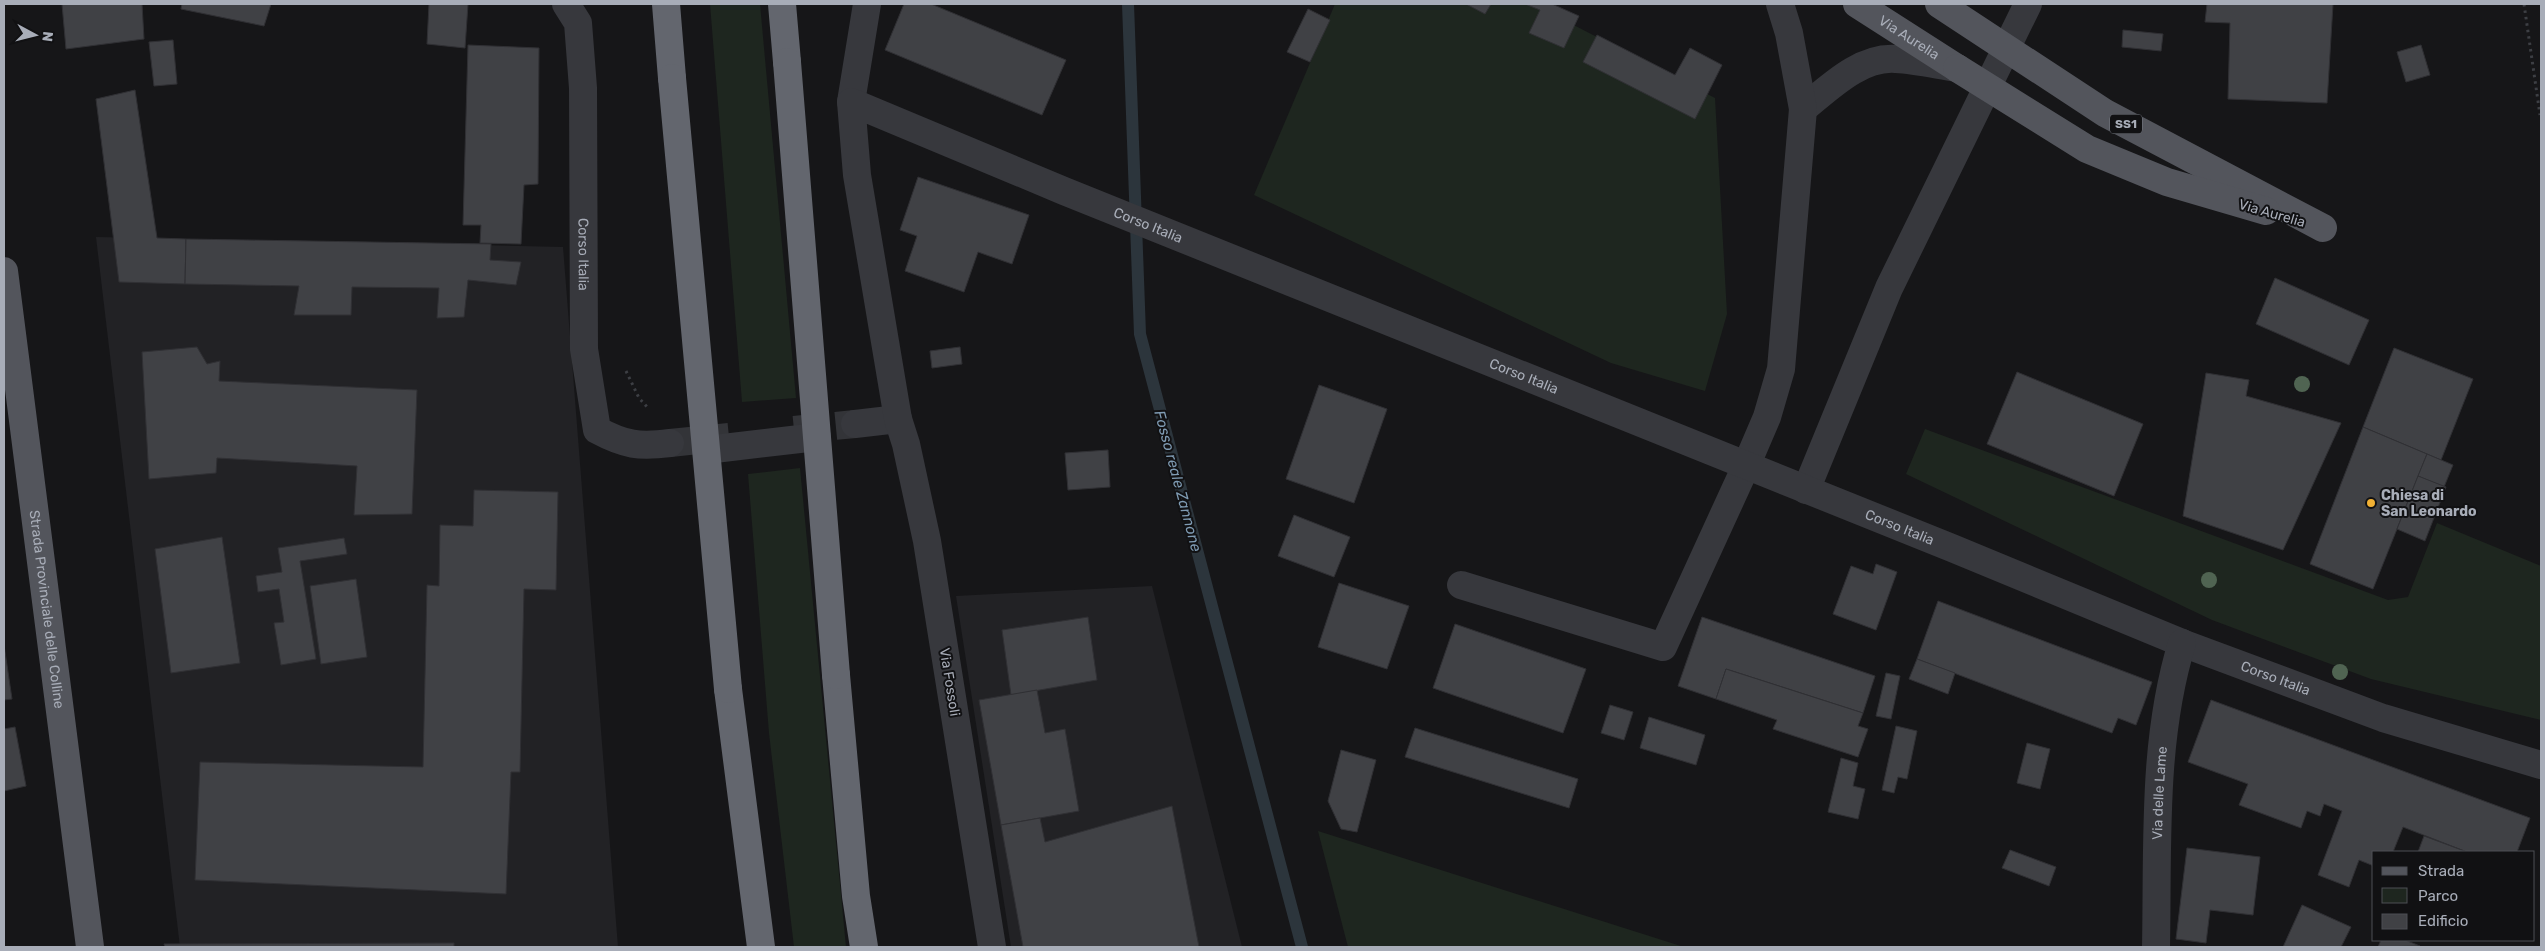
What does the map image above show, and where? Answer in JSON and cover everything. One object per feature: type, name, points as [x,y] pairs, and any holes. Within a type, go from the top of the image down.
[{"type":"highway","points":[[666,4],[728,689],[761,947]]},
{"type":"highway","points":[[782,4],[836,674],[856,896],[864,947]]},
{"type":"main road","name":"Via Aurelia","points":[[1857,4],[2087,149],[2167,182],[2323,228],[2105,113],[1939,4]]},
{"type":"main road","name":"Strada Provinciale delle Colline","points":[[4,271],[90,947]]},
{"type":"street","name":"Corso Italia","points":[[566,4],[578,23],[583,88],[584,349],[597,430],[618,442],[647,446],[670,443]]},
{"type":"street","points":[[855,424],[898,419],[857,175],[851,102],[868,4]]},
{"type":"street","points":[[1461,585],[1663,647],[1767,417],[1781,369],[1803,110],[1789,33],[1780,4]]},
{"type":"street","points":[[1806,490],[1889,288],[2028,4]]},
{"type":"street","points":[[1803,110],[1840,79],[1863,65],[1894,58],[1957,68]]},
{"type":"street","name":"Corso Italia","points":[[851,102],[1064,191],[2182,643],[2383,718],[2541,765]]},
{"type":"street","name":"Via Fossoli","points":[[898,419],[906,444],[927,541],[992,947]]},
{"type":"street","points":[[706,450],[817,437]]},
{"type":"street","name":"Via delle Lame","points":[[2156,947],[2160,763],[2174,670],[2182,643]]},
{"type":"path","points":[[2524,4],[2540,115]]},
{"type":"path","points":[[624,367],[639,398],[652,414]]},
{"type":"shaded area","points":[[96,237],[563,247],[618,947],[180,947]]},
{"type":"shaded area","points":[[1152,586],[1242,947],[1011,947],[956,596]]},
{"type":"green space","points":[[710,4],[760,4],[796,398],[742,402]]},
{"type":"green space","points":[[1335,4],[1533,4],[1715,98],[1727,314],[1705,391],[1611,363],[1254,195]]},
{"type":"green space","points":[[1925,429],[2388,600],[2408,597],[2437,523],[2541,566],[2541,720],[2371,679],[2212,620],[1906,474]]},
{"type":"green space","points":[[800,468],[846,947],[794,947],[769,733],[748,474]]},
{"type":"green space","points":[[1318,831],[1684,947],[1348,947]]},
{"type":"building","points":[[62,4],[142,4],[144,39],[66,49]]},
{"type":"building","points":[[182,4],[271,4],[264,26],[181,9]]},
{"type":"building","points":[[429,4],[468,4],[465,48],[427,44]]},
{"type":"building","points":[[904,4],[931,4],[1066,60],[1042,115],[885,50]]},
{"type":"building","points":[[1466,4],[1491,4],[1485,14]]},
{"type":"building","points":[[1525,4],[1552,4],[1579,16],[1564,48],[1529,33],[1540,10]]},
{"type":"building","points":[[2207,4],[2333,4],[2327,103],[2228,99],[2230,23],[2205,22]]},
{"type":"building","points":[[1308,9],[1330,20],[1310,62],[1287,52]]},
{"type":"building","points":[[2123,30],[2163,34],[2161,51],[2122,47]]},
{"type":"building","points":[[1597,35],[1675,75],[1690,48],[1722,65],[1695,119],[1583,62]]},
{"type":"building","points":[[173,40],[177,84],[154,86],[149,42]]},
{"type":"building","points":[[468,45],[539,48],[538,184],[524,185],[521,244],[480,243],[481,225],[463,225]]},
{"type":"building","points":[[2421,45],[2430,75],[2406,82],[2397,52]]},
{"type":"building","points":[[135,90],[157,238],[186,239],[185,284],[119,282],[96,99]]},
{"type":"building","points":[[918,177],[1029,215],[1012,264],[978,252],[964,292],[905,271],[917,236],[900,230]]},
{"type":"building","points":[[186,239],[491,244],[490,260],[521,262],[516,285],[468,280],[464,317],[437,318],[439,288],[352,287],[351,315],[294,315],[299,286],[185,284]]},
{"type":"building","points":[[2275,278],[2369,320],[2349,365],[2256,324]]},
{"type":"building","points":[[197,347],[207,364],[220,361],[219,381],[417,390],[412,514],[354,515],[357,466],[217,458],[216,473],[149,479],[142,352]]},
{"type":"building","points":[[960,347],[962,364],[932,368],[930,351]]},
{"type":"building","points":[[2394,348],[2473,379],[2441,460],[2363,427]]},
{"type":"building","points":[[2017,372],[2143,424],[2114,496],[1987,444]]},
{"type":"building","points":[[2206,373],[2249,380],[2246,396],[2341,423],[2283,550],[2183,516]]},
{"type":"building","points":[[1319,385],[1387,409],[1354,503],[1286,479]]},
{"type":"building","name":"Chiesa di San Leonardo","points":[[2363,427],[2427,454],[2373,589],[2310,564]]},
{"type":"building","points":[[1108,450],[1110,487],[1068,490],[1065,453]]},
{"type":"building","points":[[2427,454],[2453,465],[2444,487],[2418,476]]},
{"type":"building","points":[[2418,476],[2446,487],[2425,541],[2397,529]]},
{"type":"building","points":[[474,490],[558,492],[556,590],[524,589],[520,772],[511,772],[506,894],[195,880],[200,762],[423,767],[427,585],[439,586],[440,525],[473,526]]},
{"type":"building","points":[[1294,515],[1350,537],[1334,577],[1278,556]]},
{"type":"building","points":[[222,537],[240,663],[171,673],[155,549]]},
{"type":"building","points":[[344,538],[347,554],[300,561],[316,659],[281,665],[274,623],[284,622],[279,589],[258,592],[256,576],[282,572],[278,548]]},
{"type":"building","points":[[1876,564],[1897,572],[1876,630],[1833,614],[1851,566],[1873,574]]},
{"type":"building","points":[[356,579],[367,657],[321,664],[310,586]]},
{"type":"building","points":[[1339,583],[1409,606],[1387,669],[1318,647]]},
{"type":"building","points":[[1938,601],[2152,682],[2136,725],[2118,718],[2112,733],[1917,659]]},
{"type":"building","points":[[1088,617],[1097,680],[1011,695],[1002,630]]},
{"type":"building","points":[[1702,617],[1875,676],[1863,713],[1726,669],[1716,699],[1678,686]]},
{"type":"building","points":[[1455,624],[1586,669],[1563,733],[1433,688]]},
{"type":"building","points":[[4,645],[12,699],[4,700]]},
{"type":"building","points":[[1917,659],[1955,673],[1948,694],[1909,679]]},
{"type":"building","points":[[1726,669],[1863,713],[1858,726],[1868,729],[1858,757],[1773,729],[1777,720],[1716,699]]},
{"type":"building","points":[[1886,673],[1900,676],[1891,719],[1876,716]]},
{"type":"building","points":[[1037,690],[1045,733],[1065,729],[1079,811],[1001,825],[979,700]]},
{"type":"building","points":[[2211,700],[2530,818],[2517,851],[2464,851],[2403,827],[2393,851],[2372,851],[2372,865],[2359,860],[2349,887],[2318,875],[2342,811],[2324,804],[2320,816],[2307,811],[2301,828],[2239,805],[2248,784],[2188,762]]},
{"type":"building","points":[[1610,705],[1633,712],[1624,740],[1601,733]]},
{"type":"building","points":[[1649,717],[1705,735],[1696,765],[1640,748]]},
{"type":"building","points":[[1896,726],[1917,731],[1907,779],[1898,777],[1894,793],[1882,790]]},
{"type":"building","points":[[15,727],[26,786],[4,791],[4,729]]},
{"type":"building","points":[[1415,728],[1578,779],[1569,808],[1405,757]]},
{"type":"building","points":[[2027,743],[2050,749],[2040,789],[2017,783]]},
{"type":"building","points":[[1341,750],[1376,760],[1357,832],[1341,829],[1328,801]]},
{"type":"building","points":[[1841,758],[1858,763],[1853,786],[1865,789],[1858,819],[1828,812]]},
{"type":"building","points":[[1172,806],[1199,947],[1023,947],[1001,825],[1040,818],[1045,842]]},
{"type":"building","points":[[2424,836],[2464,851],[2418,851]]},
{"type":"building","points":[[2187,848],[2260,857],[2253,915],[2210,910],[2206,943],[2176,939]]},
{"type":"building","points":[[2010,850],[2056,867],[2049,886],[2002,868]]},
{"type":"building","points":[[2302,905],[2351,927],[2341,947],[2283,947]]},
{"type":"building","points":[[2381,941],[2408,941],[2420,946],[2378,947]]},
{"type":"building","points":[[454,943],[454,947],[165,947],[164,944]]},
{"type":"waterway","name":"Fosso reale Zannone","points":[[1128,4],[1140,334],[1302,947]]},
{"type":"tunnel","points":[[794,430],[855,424]]},
{"type":"tunnel","points":[[670,443],[729,437]]},
{"type":"place","name":"Chiesa di San Leonardo","points":[[2371,503]]}]
